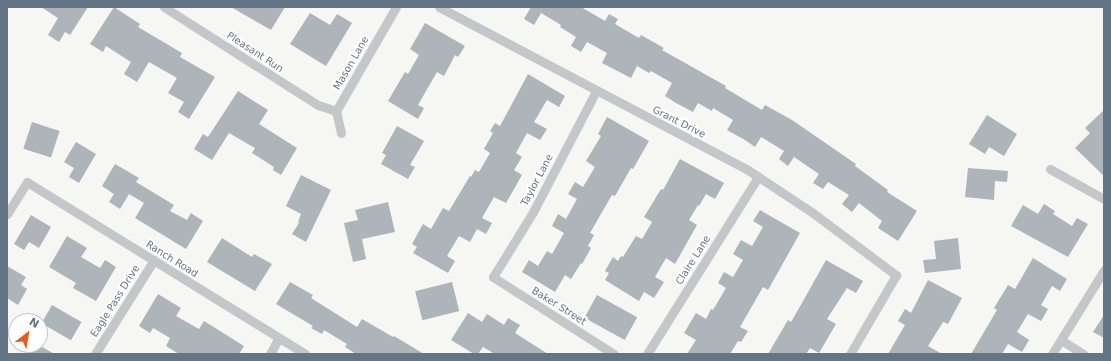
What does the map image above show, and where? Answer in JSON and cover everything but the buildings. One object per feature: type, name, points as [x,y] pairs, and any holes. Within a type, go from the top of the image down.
[{"type":"street","name":"Pleasant Run","points":[[164,7],[318,105],[336,111]]},
{"type":"street","name":"Mason Lane","points":[[336,111],[396,7]]},
{"type":"street","name":"Grant Drive","points":[[439,7],[758,177],[813,213],[896,275],[850,354]]},
{"type":"street","name":"Taylor Lane","points":[[493,277],[533,212],[596,91]]},
{"type":"street","points":[[336,111],[341,133]]},
{"type":"street","points":[[1050,169],[1104,199]]},
{"type":"street","name":"Claire Lane","points":[[647,354],[758,177]]},
{"type":"street","name":"Ranch Road","points":[[7,214],[27,182],[305,354]]},
{"type":"street","name":"Eagle Pass Drive","points":[[95,354],[154,260]]},
{"type":"street","points":[[1052,354],[1104,270]]},
{"type":"street","name":"Baker Street","points":[[493,277],[614,354]]},
{"type":"street","points":[[270,354],[279,338]]},
{"type":"street","points":[[1061,340],[1083,354]]}]
